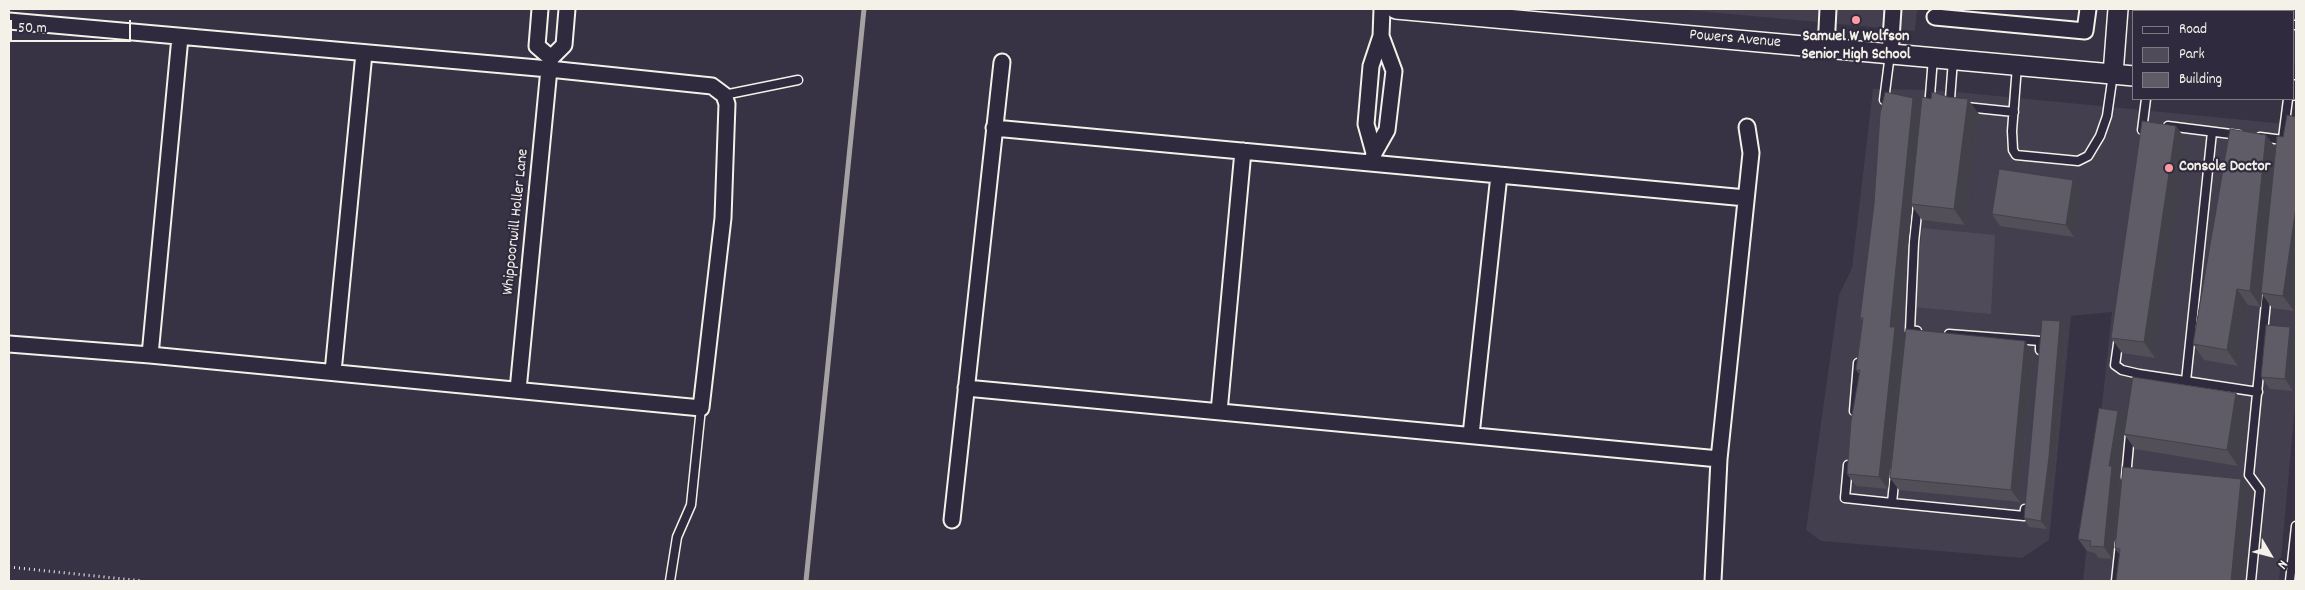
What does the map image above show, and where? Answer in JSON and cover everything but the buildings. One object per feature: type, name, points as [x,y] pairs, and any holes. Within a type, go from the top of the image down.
[{"type":"street","points":[[540,9],[537,46],[550,63]]},
{"type":"street","name":"Whippoorwill Holler Lane","points":[[518,390],[550,63],[564,45],[567,9]]},
{"type":"street","points":[[1374,158],[1366,124],[1372,66],[1381,36],[1382,9]]},
{"type":"street","name":"Powers Avenue","points":[[1396,9],[1477,12],[1826,48],[2132,76]]},
{"type":"street","points":[[1826,48],[1828,9]]},
{"type":"street","points":[[1890,54],[1893,9]]},
{"type":"street","points":[[1935,17],[2086,31],[2088,9]]},
{"type":"street","points":[[2113,74],[2118,9]]},
{"type":"street","points":[[9,21],[364,53],[550,63],[712,86],[724,95],[727,104],[723,218],[701,408],[150,355],[9,344]]},
{"type":"street","points":[[1374,158],[1387,130],[1394,71],[1381,36]]},
{"type":"street","points":[[150,355],[180,37]]},
{"type":"street","points":[[333,372],[364,53]]},
{"type":"street","points":[[952,520],[1002,62]]},
{"type":"street","points":[[1714,581],[1719,459],[1751,152],[1747,127]]},
{"type":"street","points":[[994,128],[1243,151],[1374,158],[1499,175],[1746,198]]},
{"type":"street","points":[[1219,412],[1243,151]]},
{"type":"street","points":[[1471,435],[1499,175]]},
{"type":"street","points":[[966,388],[1719,459]]},
{"type":"lane","points":[[2212,9],[2227,10]]},
{"type":"lane","points":[[1883,112],[1890,54]]},
{"type":"lane","points":[[1928,115],[1933,58]]},
{"type":"lane","points":[[1953,60],[1950,88],[1952,103],[1960,107],[2014,112]]},
{"type":"lane","points":[[2017,65],[2012,131],[2013,150],[2016,155],[2078,162],[2088,156],[2100,136],[2108,116],[2113,74]]},
{"type":"lane","points":[[724,95],[798,80]]},
{"type":"lane","points":[[2140,143],[2146,100]]},
{"type":"lane","points":[[2281,158],[2288,100]]},
{"type":"lane","points":[[2143,123],[2151,124]]},
{"type":"lane","points":[[2160,125],[2283,140]]},
{"type":"lane","points":[[2186,381],[2212,132]]},
{"type":"lane","points":[[1910,340],[1914,242],[1919,193]]},
{"type":"lane","points":[[2252,581],[2260,490],[2249,475],[2268,285]]},
{"type":"lane","points":[[2120,325],[2115,365],[2122,370],[2258,392]]},
{"type":"lane","points":[[1910,330],[1929,332]]},
{"type":"lane","points":[[1938,333],[2040,341],[2039,361]]},
{"type":"lane","points":[[1853,418],[1859,359]]},
{"type":"lane","points":[[2135,401],[2139,374]]},
{"type":"lane","points":[[670,581],[676,537],[691,505],[701,408]]},
{"type":"lane","points":[[2126,487],[2131,428]]},
{"type":"lane","points":[[1849,458],[1845,498],[2024,516],[2026,497]]},
{"type":"lane","points":[[1892,503],[1896,465]]},
{"type":"lane","points":[[2290,581],[2296,526]]},
{"type":"lane","points":[[2116,581],[2121,536]]},
{"type":"path","points":[[9,567],[143,581]]},
{"type":"shaded area","name":"Samuel W Wolfson Senior High School","points":[[1676,9],[1917,9],[1915,31]]},
{"type":"shaded area","points":[[2296,9],[2296,65],[2295,10],[2140,10]]},
{"type":"shaded area","points":[[1873,89],[1936,90],[2296,125],[2296,395],[2279,581],[2083,581],[2112,312],[2071,316],[2049,540],[2022,558],[1821,541],[1806,530],[1839,295],[1852,268]]},
{"type":"green space","points":[[1922,228],[1995,235],[1991,314],[1914,307]]},
{"type":"waterway","points":[[806,581],[864,9]]},
{"type":"place","name":"Samuel W Wolfson Senior High School","points":[[1856,20]]},
{"type":"place","name":"Console Doctor","points":[[2169,168]]}]
